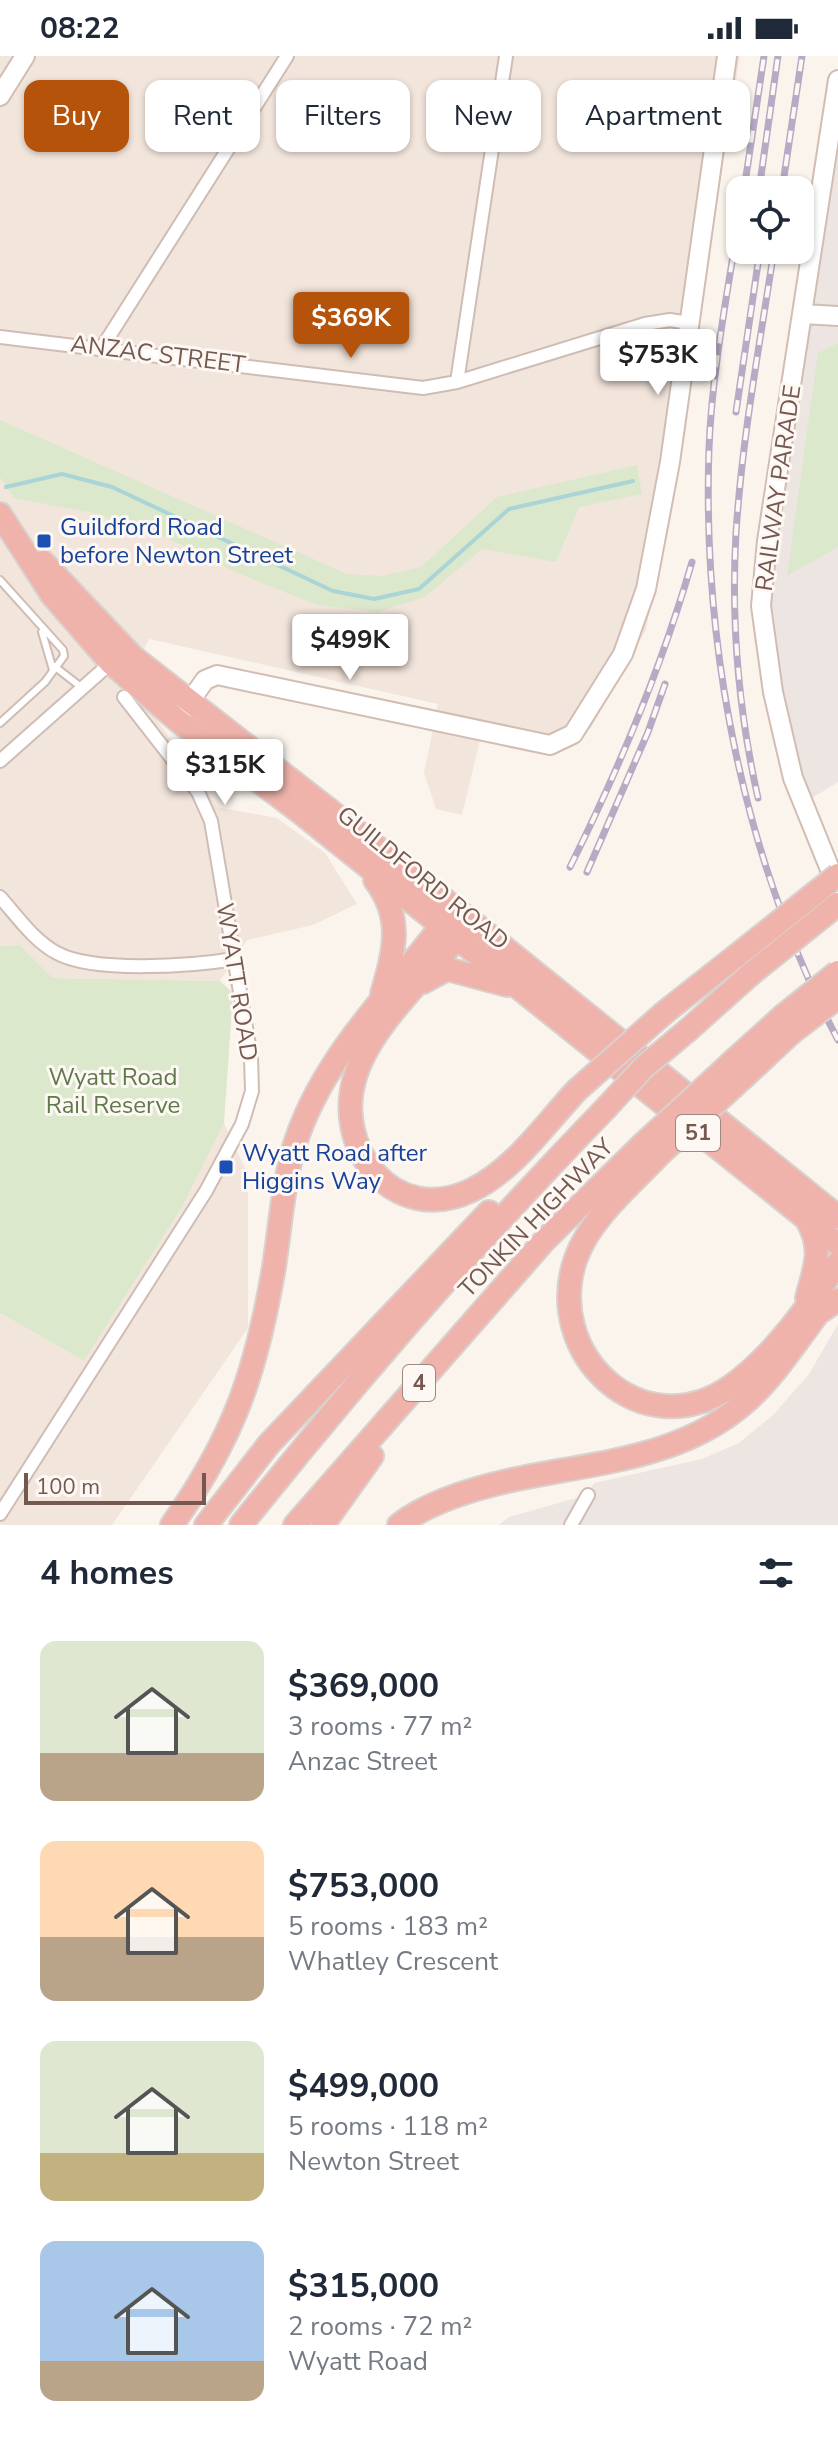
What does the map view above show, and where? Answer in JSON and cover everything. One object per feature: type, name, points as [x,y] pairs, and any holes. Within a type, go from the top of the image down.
[{"type":"highway","name":"GUILDFORD ROAD","points":[[3,518],[52,595],[118,656],[177,720],[360,860],[456,923],[512,986],[838,1244]]},
{"type":"highway","name":"GUILDFORD ROAD","points":[[118,656],[191,700],[456,923],[838,1217]]},
{"type":"highway","points":[[360,860],[388,899],[395,925],[393,957],[378,1007]]},
{"type":"highway","points":[[456,923],[357,1070],[350,1102],[352,1132],[371,1170],[390,1187],[417,1197],[436,1198],[472,1190],[506,1166],[577,1090],[664,1013],[746,962],[838,875]]},
{"type":"highway","name":"TONKIN HIGHWAY","points":[[241,1525],[328,1416],[543,1172],[644,1067],[688,1030],[746,962],[838,904]]},
{"type":"highway","points":[[172,1525],[220,1451],[252,1376],[294,1148],[313,1098],[346,1042],[456,923]]},
{"type":"highway","points":[[415,988],[447,969],[512,986]]},
{"type":"highway","name":"TONKIN HIGHWAY","points":[[295,1525],[544,1241],[652,1149],[787,1025],[838,972]]},
{"type":"highway","points":[[787,1025],[838,997]]},
{"type":"highway","points":[[652,1149],[596,1223],[577,1256],[569,1287],[568,1309],[574,1333],[594,1372],[611,1386],[646,1403],[679,1404],[705,1399],[729,1388],[838,1287]]},
{"type":"highway","name":"TONKIN HIGHWAY","points":[[206,1525],[269,1444],[494,1206],[543,1172]]},
{"type":"highway","points":[[807,1219],[817,1238],[818,1253],[811,1312]]},
{"type":"highway","points":[[401,1523],[445,1501],[491,1485],[640,1456],[684,1442],[724,1420],[772,1376],[838,1263]]},
{"type":"highway","points":[[811,1312],[838,1300]]},
{"type":"highway","points":[[323,1525],[445,1354]]},
{"type":"street","points":[[0,96],[25,56]]},
{"type":"street","points":[[103,346],[287,56]]},
{"type":"street","points":[[457,382],[506,56]]},
{"type":"street","points":[[177,720],[205,680],[217,675],[550,745],[573,734],[623,654],[646,589],[670,462],[727,56]]},
{"type":"street","name":"RAILWAY PARADE","points":[[838,80],[767,541],[761,606],[773,692],[793,778],[838,889]]},
{"type":"street","points":[[803,314],[838,316]]},
{"type":"street","name":"ANZAC STREET","points":[[0,337],[103,346],[423,388],[457,382],[645,324],[670,320],[689,323]]},
{"type":"street","points":[[0,761],[118,656]]},
{"type":"street","name":"WYATT ROAD","points":[[0,1514],[206,1191],[242,1124],[252,1091],[251,1057],[211,821],[198,792],[124,697]]},
{"type":"street","points":[[0,897],[37,938],[55,953],[75,961],[191,966],[234,959]]},
{"type":"street","points":[[571,1525],[588,1495]]},
{"type":"lane","points":[[0,580],[42,631],[63,650],[54,669],[0,723]]},
{"type":"lane","points":[[42,631],[54,669],[81,687]]},
{"type":"shaded area","points":[[0,56],[740,56],[736,80],[557,80],[557,152],[725,152],[672,492],[646,630],[591,728],[557,754],[480,740],[462,815],[436,809],[424,773],[438,704],[149,639],[126,685],[151,711],[217,807],[277,818],[325,853],[357,904],[313,925],[247,940],[220,981],[53,978],[20,945],[0,946]]},
{"type":"shaded area","points":[[838,98],[838,782],[804,803],[761,613]]},
{"type":"shaded area","points":[[224,1123],[248,1175],[248,1328],[112,1525],[0,1525],[0,1313],[84,1361],[182,1207]]},
{"type":"shaded area","points":[[838,1324],[838,1525],[499,1525],[509,1517],[587,1495],[594,1483],[702,1459],[739,1443],[774,1414],[809,1374]]},
{"type":"green space","points":[[838,343],[838,547],[787,576],[818,353]]},
{"type":"green space","points":[[0,420],[347,574],[381,576],[421,567],[497,497],[637,465],[642,494],[579,507],[556,562],[482,549],[425,597],[378,612],[317,605],[240,574],[161,535],[94,513],[14,498],[0,477]]},
{"type":"green space","name":"Wyatt Road Rail Reserve","points":[[20,945],[53,978],[220,981],[233,993],[224,1123],[182,1207],[84,1361],[0,1313],[0,946]]},
{"type":"waterway","points":[[6,487],[62,474],[112,487],[333,591],[374,599],[419,589],[509,509],[633,481]]},
{"type":"railway","points":[[746,176],[764,56]]},
{"type":"railway","points":[[761,176],[778,56]]},
{"type":"railway","points":[[784,176],[802,56]]},
{"type":"railway","points":[[732,264],[717,360],[709,448],[713,600],[722,677],[754,827],[777,900],[805,971],[838,1040]]},
{"type":"railway","points":[[736,412],[758,264]]},
{"type":"railway","points":[[758,798],[738,666],[735,566],[742,462],[772,264]]},
{"type":"railway","points":[[570,867],[638,717],[692,562]]},
{"type":"railway","points":[[587,872],[648,732],[665,684]]},
{"type":"place","name":"Guildford Road before Newton Street","points":[[44,541]]},
{"type":"place","name":"Wyatt Road after Higgins Way","points":[[226,1167]]}]
